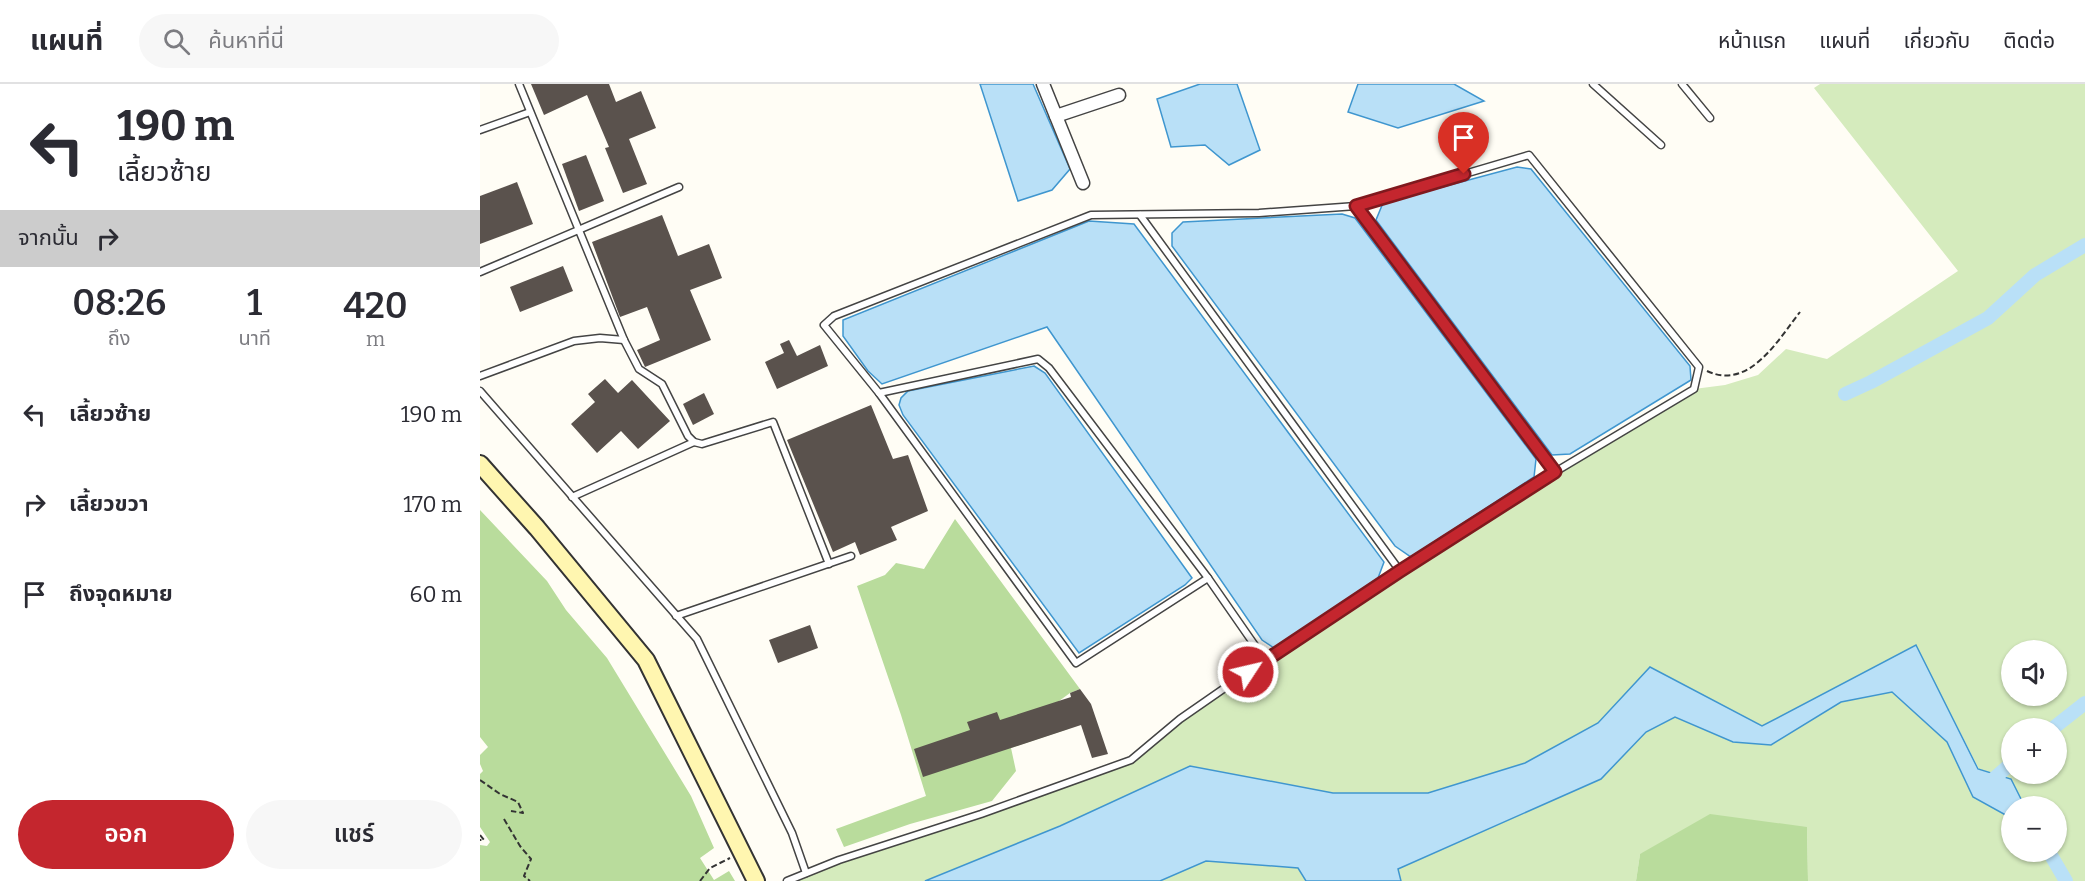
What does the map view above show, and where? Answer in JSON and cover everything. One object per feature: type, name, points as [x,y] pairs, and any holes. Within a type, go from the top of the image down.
[{"type":"street","points":[[1043,84],[1083,183]]},
{"type":"street","points":[[1056,116],[1119,95]]},
{"type":"street","points":[[480,464],[537,528],[646,660],[756,881]]},
{"type":"lane","points":[[519,84],[624,340],[639,369],[662,384],[688,436],[694,442],[702,444],[772,422],[829,564]]},
{"type":"lane","points":[[1593,84],[1661,145]]},
{"type":"lane","points":[[1682,84],[1710,118]]},
{"type":"lane","points":[[480,130],[530,112]]},
{"type":"lane","points":[[787,881],[1131,760],[1180,719],[1400,571],[1555,472],[1694,389],[1699,367],[1529,155],[1356,206],[1259,213],[1091,215],[834,316],[825,325],[879,393],[1076,663],[1208,578]]},
{"type":"lane","points":[[480,272],[679,187]]},
{"type":"lane","points":[[1356,206],[1555,472]]},
{"type":"lane","points":[[1140,215],[1400,571]]},
{"type":"lane","points":[[480,376],[574,341],[600,338],[624,340]]},
{"type":"lane","points":[[879,393],[1038,359],[1049,368],[1208,578],[1265,660]]},
{"type":"lane","points":[[480,392],[697,639],[792,833],[806,873]]},
{"type":"lane","points":[[572,497],[694,442]]},
{"type":"lane","points":[[676,616],[851,556]]},
{"type":"path","points":[[1699,367],[1715,375],[1735,375],[1757,365],[1800,312]]},
{"type":"path","points":[[480,780],[500,794],[518,802],[523,813],[511,811]]},
{"type":"path","points":[[504,819],[520,846],[531,859],[524,876],[530,881]]},
{"type":"path","points":[[700,881],[710,868],[722,863]]},
{"type":"green space","points":[[1820,84],[2085,84],[2085,881],[1808,881],[1807,827],[1640,854],[1636,881],[1401,881],[1397,869],[1601,779],[1646,732],[1675,717],[1733,742],[1771,745],[1841,702],[1892,691],[1947,742],[1973,797],[2001,812],[2001,862],[2067,862],[2067,796],[2020,796],[2014,784],[2067,784],[2067,718],[2001,718],[2001,776],[1979,769],[1916,646],[1762,727],[1650,667],[1598,723],[1525,763],[1428,793],[1333,793],[1190,766],[1060,826],[925,881],[787,881],[1131,760],[1180,719],[1400,571],[1694,389],[1725,385],[1758,375],[1786,349],[1827,359],[1958,271],[1814,88]]},
{"type":"green space","points":[[480,510],[547,581],[566,610],[607,658],[691,796],[714,848],[700,858],[714,880],[729,871],[735,881],[480,881],[480,845],[487,846],[490,842],[480,827],[480,774],[483,771],[480,755],[488,747],[480,737]]},
{"type":"green space","points":[[955,519],[1080,689],[1059,701],[1068,729],[1011,748],[1016,771],[992,801],[910,824],[844,847],[836,829],[926,796],[857,586],[885,575],[896,563],[924,569]]},
{"type":"green space","points":[[1710,814],[1807,827],[1808,881],[1636,881],[1640,854]]},
{"type":"green space","points":[[1206,861],[1298,868],[1306,881],[1160,881]]},
{"type":"water","points":[[980,84],[1033,84],[1070,169],[1052,190],[1018,201]]},
{"type":"water","points":[[1200,84],[1237,84],[1260,150],[1229,165],[1205,145],[1171,147],[1157,99]]},
{"type":"water","points":[[1358,84],[1454,84],[1484,101],[1398,128],[1348,112]]},
{"type":"water","points":[[1517,167],[1531,169],[1690,366],[1691,380],[1570,454],[1552,455],[1376,220],[1383,203]]},
{"type":"water","points":[[1342,214],[1355,218],[1536,459],[1534,477],[1411,557],[1395,546],[1172,246],[1172,233],[1183,222]]},
{"type":"water","points":[[1089,221],[1134,224],[1384,562],[1378,578],[1274,648],[1262,640],[1047,327],[882,384],[868,371],[843,336],[843,320]]},
{"type":"water","points":[[1034,366],[1045,373],[1192,578],[1185,585],[1079,653],[903,415],[899,405],[901,398],[908,391]]},
{"type":"water","points":[[1916,645],[1978,769],[2001,776],[2001,784],[2014,784],[2020,796],[2001,796],[2001,812],[1973,797],[1947,742],[1892,692],[1841,702],[1771,745],[1733,742],[1675,717],[1646,732],[1601,779],[1398,869],[1401,881],[1306,881],[1298,868],[1206,861],[1160,881],[925,881],[1060,826],[1190,766],[1333,793],[1428,793],[1525,763],[1598,723],[1650,667],[1762,726]]},
{"type":"building","points":[[531,84],[609,84],[616,102],[641,91],[656,128],[629,139],[647,184],[623,193],[605,148],[609,147],[587,95],[544,115]]},
{"type":"building","points":[[586,155],[604,201],[579,211],[562,164]]},
{"type":"building","points":[[517,182],[533,224],[480,244],[480,196]]},
{"type":"building","points":[[662,215],[678,256],[709,244],[722,278],[690,290],[711,340],[645,367],[637,350],[660,340],[647,307],[620,317],[592,242]]},
{"type":"building","points":[[563,266],[573,291],[520,312],[510,287]]},
{"type":"building","points":[[789,340],[797,356],[820,345],[828,366],[777,389],[765,362],[784,353],[780,344]]},
{"type":"building","points":[[605,379],[618,393],[632,380],[670,421],[638,449],[621,431],[597,453],[571,424],[595,402],[588,394]]},
{"type":"building","points":[[704,393],[714,414],[693,425],[683,404]]},
{"type":"building","points":[[871,405],[893,459],[908,455],[928,511],[891,527],[897,540],[860,555],[855,542],[833,552],[787,440]]},
{"type":"building","points":[[810,625],[818,648],[778,663],[769,640]]},
{"type":"building","points":[[1080,689],[1091,704],[1108,754],[1092,758],[1081,725],[923,777],[914,749],[970,730],[967,722],[997,712],[1000,720],[1071,697],[1070,693]]},
{"type":"waterway","points":[[1845,394],[1988,318],[2035,275],[2085,245]]},
{"type":"waterway","points":[[2066,718],[2085,703]]},
{"type":"waterway","points":[[1984,787],[2001,772]]},
{"type":"waterway","points":[[2055,862],[2066,881]]},
{"type":"route","points":[[1248,672],[1555,472],[1356,206],[1464,174]]}]
